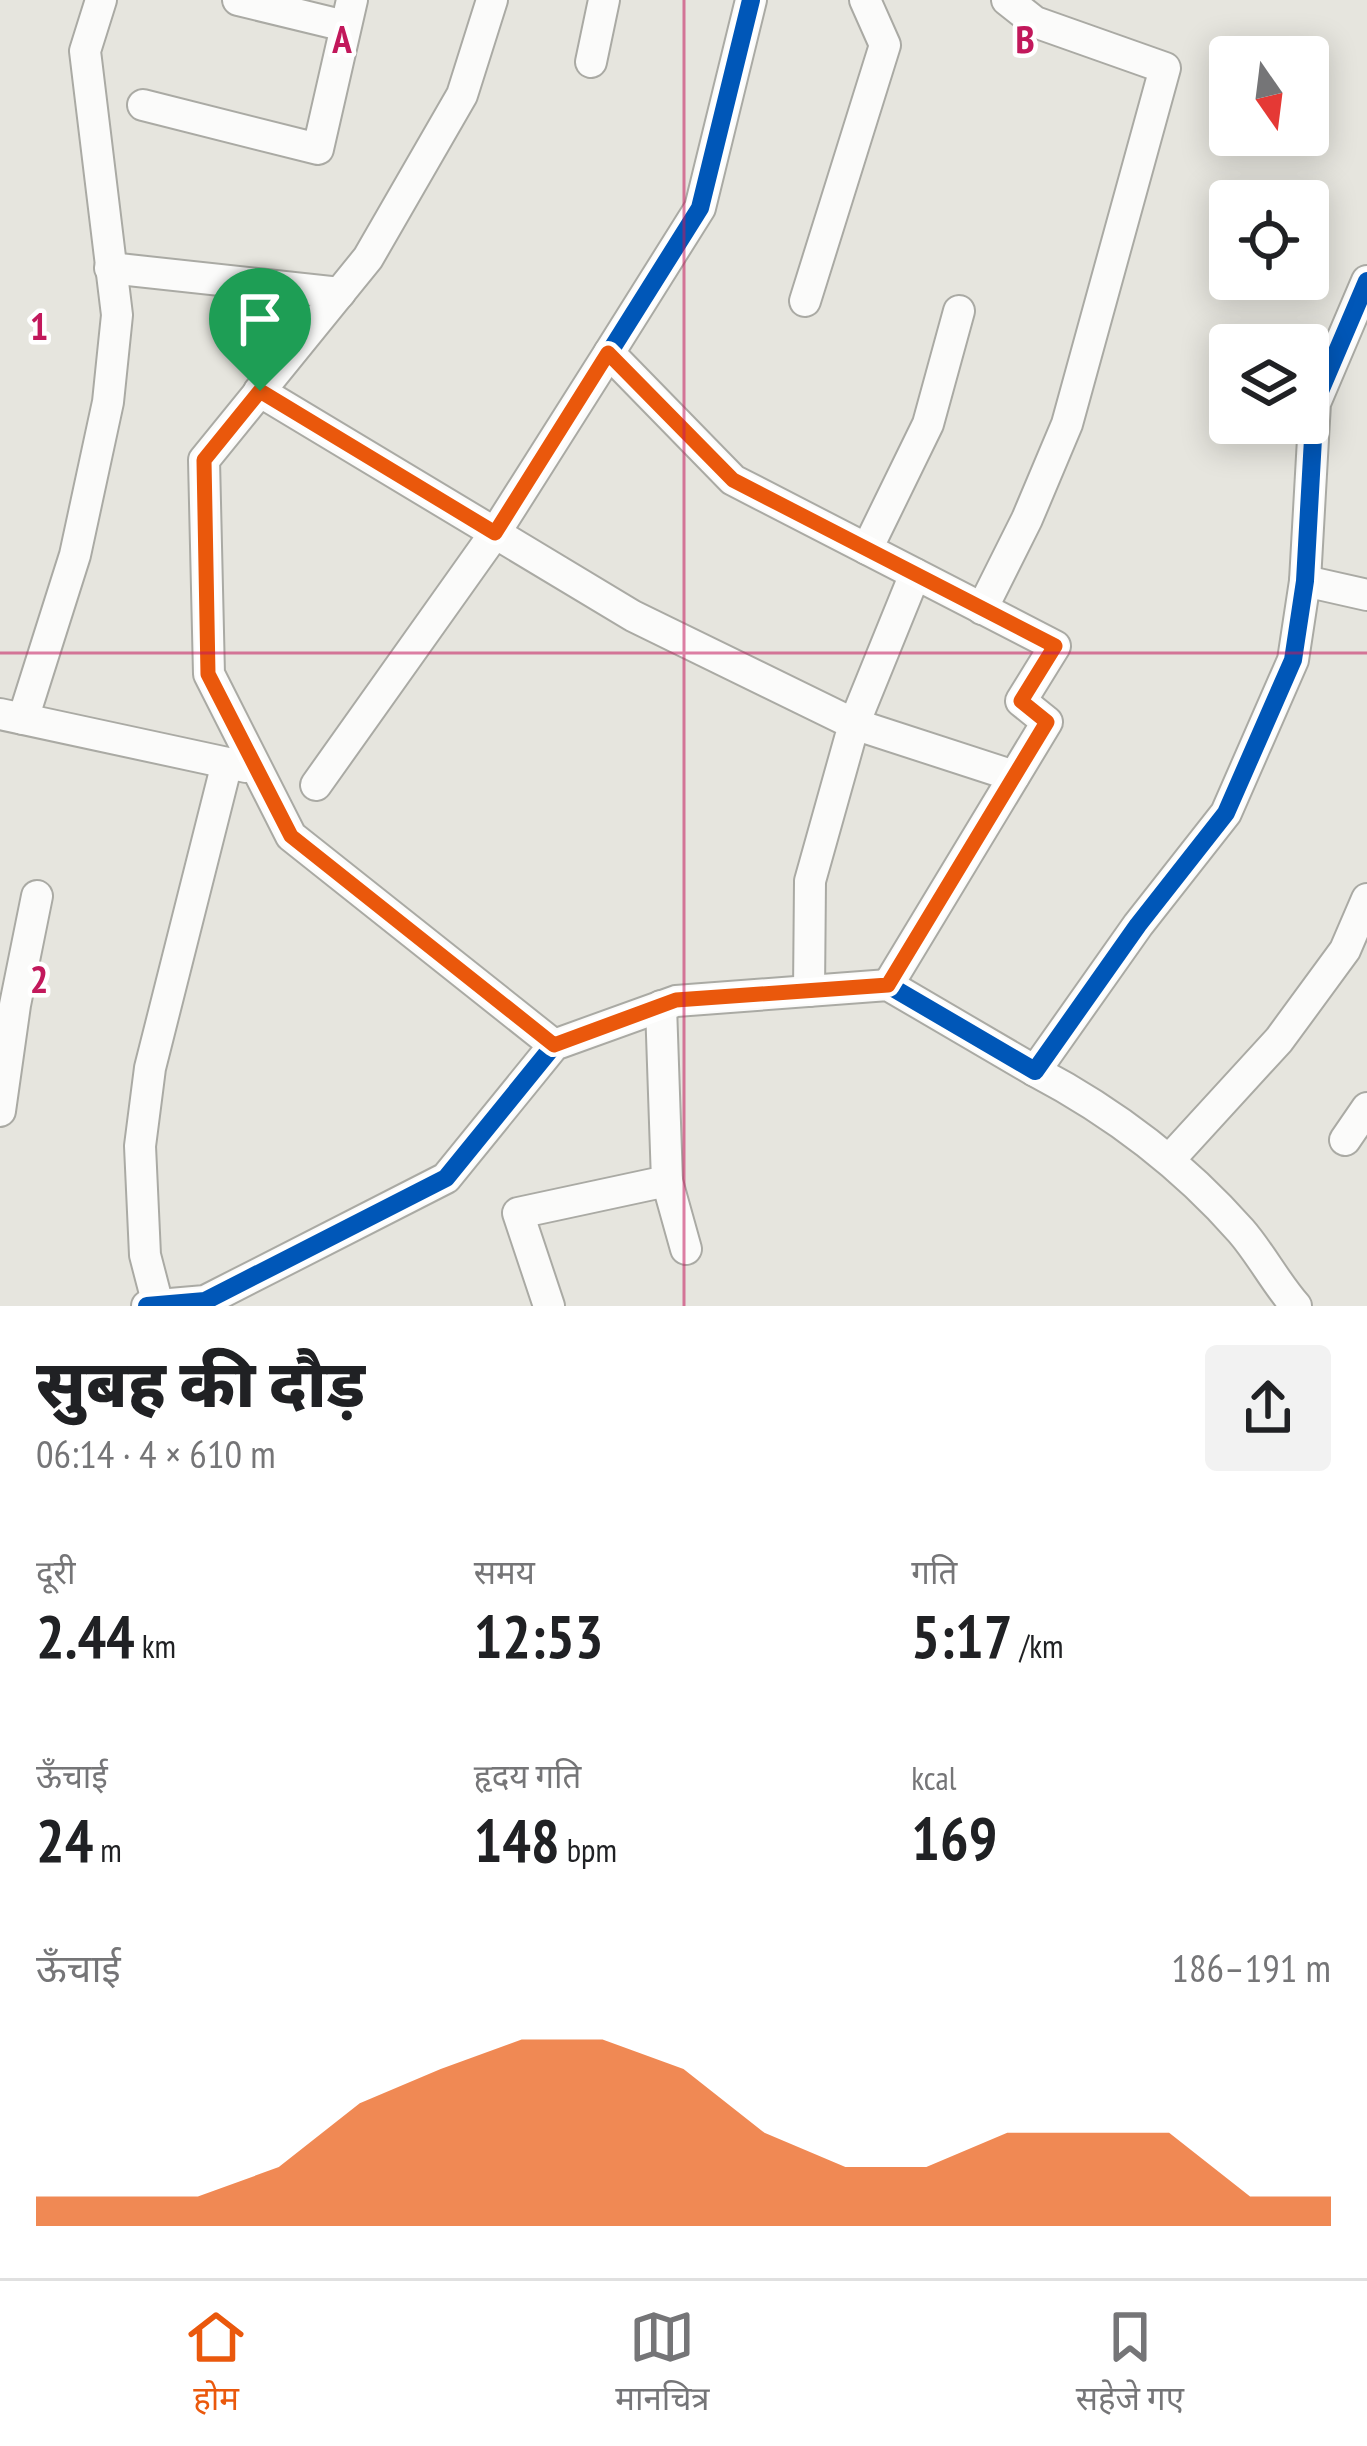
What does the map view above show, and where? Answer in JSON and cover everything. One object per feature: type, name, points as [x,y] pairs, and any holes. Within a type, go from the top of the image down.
[{"type":"street","points":[[101,0],[85,52],[117,315],[108,402],[74,555],[11,717],[258,770]]},
{"type":"street","points":[[143,105],[318,149],[348,13],[238,0]]},
{"type":"street","points":[[492,0],[462,95],[368,257],[204,460],[208,674],[291,836],[554,1045]]},
{"type":"street","points":[[591,62],[604,0]]},
{"type":"street","points":[[316,785],[495,533],[700,208],[751,0]]},
{"type":"street","points":[[805,301],[886,45],[865,0]]},
{"type":"street","points":[[982,609],[1028,519],[1067,424],[1165,68],[1035,22],[1007,0]]},
{"type":"street","points":[[110,268],[340,292]]},
{"type":"street","points":[[1035,1071],[1138,925],[1226,813],[1293,660],[1305,581],[1315,403],[1367,281]]},
{"type":"street","points":[[867,549],[928,424],[959,311]]},
{"type":"street","points":[[608,353],[733,480],[1055,646],[1021,701],[1047,722],[888,985]]},
{"type":"street","points":[[260,391],[633,616],[854,724],[1014,776]]},
{"type":"street","points":[[808,991],[810,881],[854,724],[915,574]]},
{"type":"street","points":[[1305,581],[1367,595]]},
{"type":"street","points":[[158,1305],[145,1255],[142,1126],[150,1069],[226,763]]},
{"type":"street","points":[[0,1111],[8,1004],[37,896]]},
{"type":"street","points":[[1170,1159],[1279,1040],[1345,950],[1367,899]]},
{"type":"street","points":[[147,1306],[205,1301],[446,1178],[554,1045],[676,1000],[888,985],[1088,1099],[1170,1159],[1244,1234],[1296,1306]]},
{"type":"street","points":[[661,1006],[667,1180],[686,1249]]},
{"type":"street","points":[[1345,1140],[1367,1108]]},
{"type":"street","points":[[549,1306],[518,1213],[667,1180]]},
{"type":"cycle path","points":[[751,0],[700,208],[609,353],[733,480],[1055,646],[1021,701],[1047,722],[888,985]]},
{"type":"cycle path","points":[[147,1306],[205,1301],[446,1178],[554,1045],[676,1001],[888,985],[1035,1071],[1138,925],[1226,813],[1293,660],[1305,581],[1315,403],[1367,281]]},
{"type":"route","points":[[608,353],[733,480],[1055,646],[1021,701],[1047,722],[888,985],[676,1000],[554,1045],[291,836],[208,674],[204,460],[260,391],[495,533],[608,353]]}]
